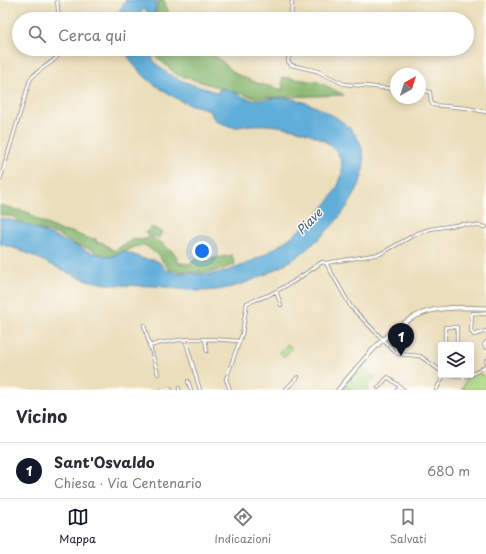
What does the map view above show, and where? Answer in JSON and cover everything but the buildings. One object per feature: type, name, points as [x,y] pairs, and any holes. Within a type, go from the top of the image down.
[{"type":"main road","points":[[336,390],[383,341],[405,322],[424,313],[446,308],[486,308]]},
{"type":"street","points":[[57,0],[58,12]]},
{"type":"street","points":[[291,12],[292,0]]},
{"type":"street","points":[[0,180],[32,76],[58,56]]},
{"type":"street","points":[[289,56],[288,61],[291,65],[323,73],[344,84],[390,88]]},
{"type":"street","points":[[426,91],[430,92],[431,102],[433,105],[466,108],[486,112]]},
{"type":"street","points":[[230,390],[226,379],[239,341],[248,303],[276,291],[310,272],[320,263],[380,254],[416,234],[430,229],[464,224],[486,227]]},
{"type":"street","points":[[325,262],[351,307],[383,341],[396,353],[419,356],[438,369]]},
{"type":"street","points":[[276,291],[281,305]]},
{"type":"street","points":[[486,314],[472,313],[471,329],[474,335],[486,331]]},
{"type":"street","points":[[144,325],[158,374]]},
{"type":"street","points":[[445,342],[445,327],[457,327],[458,342]]},
{"type":"street","points":[[149,346],[185,339],[239,341]]},
{"type":"street","points":[[185,339],[200,390]]},
{"type":"street","points":[[205,339],[207,351]]},
{"type":"street","points":[[486,342],[484,344],[486,348]]},
{"type":"street","points":[[474,373],[486,366]]},
{"type":"street","points":[[285,390],[298,377]]},
{"type":"street","points":[[378,388],[388,377],[404,390]]},
{"type":"street","points":[[436,390],[442,378]]},
{"type":"street","points":[[188,381],[191,390]]},
{"type":"street","points":[[397,390],[400,387]]},
{"type":"street","points":[[163,390],[168,388],[171,390]]},
{"type":"green space","points":[[159,0],[164,0],[168,12],[156,12]]},
{"type":"green space","points":[[155,56],[216,56],[236,74],[257,83],[283,90],[282,77],[318,82],[344,95],[256,98],[177,75]]},
{"type":"green space","points":[[0,205],[30,213],[35,218],[61,231],[72,232],[86,238],[96,239],[97,243],[102,242],[114,251],[133,239],[142,240],[149,238],[149,234],[145,233],[152,227],[162,232],[159,238],[154,236],[152,238],[162,243],[175,254],[179,263],[190,264],[197,258],[206,260],[232,255],[235,265],[215,271],[201,273],[169,270],[159,256],[145,245],[138,246],[110,257],[102,253],[99,254],[91,249],[76,245],[56,234],[23,225],[13,217],[0,215]]},
{"type":"green space","points":[[288,344],[292,349],[284,357],[280,353]]},
{"type":"green space","points":[[362,366],[375,378],[367,387],[370,390],[340,389]]},
{"type":"green space","points":[[478,373],[486,377],[486,390],[462,390],[467,378],[474,378],[474,375]]},
{"type":"water","points":[[126,0],[157,0],[154,12],[148,12],[144,9],[141,12],[119,12]]},
{"type":"water","points":[[128,56],[152,56],[153,60],[160,68],[175,78],[219,93],[219,89],[223,89],[253,100],[283,98],[293,99],[313,105],[337,118],[356,135],[363,154],[362,175],[354,196],[341,215],[324,234],[307,249],[290,261],[259,278],[224,289],[195,291],[155,286],[105,284],[86,280],[20,250],[0,244],[0,218],[23,223],[90,252],[110,257],[124,251],[144,259],[159,262],[166,270],[171,272],[211,274],[235,268],[272,250],[310,221],[326,204],[337,187],[342,170],[338,154],[323,140],[294,129],[283,127],[249,125],[235,127],[218,122],[207,109],[187,104],[148,80]]},
{"type":"place","name":"Sant'Osvaldo","points":[[401,356]]},
{"type":"water label","name":"Piave","points":[[309,221]]}]
